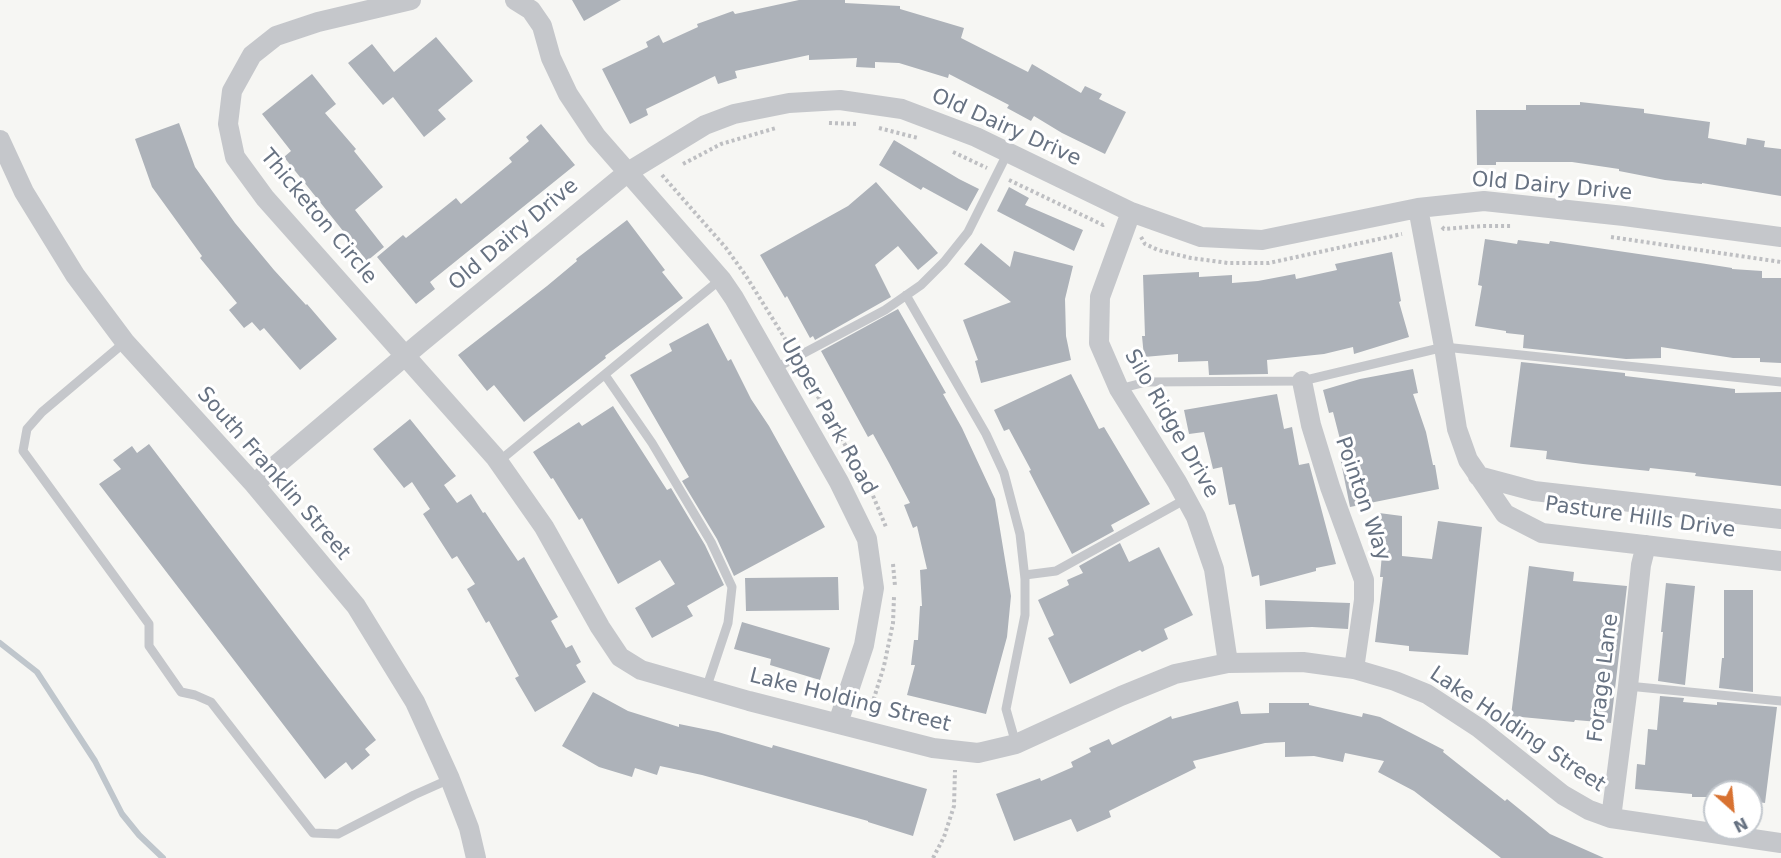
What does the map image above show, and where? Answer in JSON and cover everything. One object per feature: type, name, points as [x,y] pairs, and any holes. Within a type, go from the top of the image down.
[{"type":"street","name":"Thicketon Circle","points":[[407,355],[265,198],[235,157],[228,124],[232,91],[252,55],[276,36],[318,22],[411,0]]},
{"type":"street","points":[[515,0],[531,10],[542,26],[551,58],[568,94],[596,136],[628,172]]},
{"type":"street","name":"Old Dairy Drive","points":[[254,484],[628,172],[705,125],[734,114],[789,103],[840,100],[902,109],[976,137],[1131,212],[1201,237],[1262,240],[1418,208],[1484,201],[1624,216],[1781,237]]},
{"type":"street","name":"South Franklin Street","points":[[0,140],[24,192],[75,275],[124,342],[254,484],[356,606],[415,702],[450,779],[469,828],[476,858]]},
{"type":"street","name":"Upper Park Road","points":[[628,172],[721,279],[839,482],[867,539],[874,588],[864,645],[838,723]]},
{"type":"street","name":"Pasture Hills Drive","points":[[1418,208],[1457,429],[1468,460],[1504,514],[1542,533],[1781,561]]},
{"type":"street","name":"Silo Ridge Drive","points":[[1131,212],[1100,297],[1099,342],[1119,389],[1196,517],[1214,569],[1228,663]]},
{"type":"street","name":"Lake Holding Street","points":[[407,355],[498,462],[544,527],[600,627],[620,657],[641,670],[933,748],[978,753],[1016,744],[1175,674],[1228,663],[1303,662],[1354,669],[1395,681],[1427,694],[1479,728],[1563,795],[1589,810],[1611,818],[1781,843]]},
{"type":"street","name":"Pointon Way","points":[[1302,381],[1311,425],[1330,487],[1364,580],[1364,600],[1354,669]]},
{"type":"street","name":"Pasture Hills Drive","points":[[1478,476],[1534,491],[1781,519]]},
{"type":"street","name":"Forage Lane","points":[[1611,818],[1641,564],[1646,545]]},
{"type":"lane","points":[[774,369],[885,310],[921,285],[944,262],[968,232],[1008,152]]},
{"type":"lane","points":[[498,462],[721,279]]},
{"type":"lane","points":[[906,295],[986,434],[1004,472],[1020,534],[1025,615],[1006,710],[1016,744]]},
{"type":"lane","points":[[124,342],[42,412],[27,429],[23,452],[149,624],[149,646],[181,692],[211,702],[313,832],[338,834],[450,779]]},
{"type":"lane","points":[[1119,389],[1146,382],[1302,381],[1444,347],[1781,382]]},
{"type":"lane","points":[[605,375],[652,443],[711,542],[732,587],[728,623],[706,689]]},
{"type":"lane","points":[[1024,575],[1056,571],[1186,499]]},
{"type":"lane","points":[[1628,686],[1781,700]]},
{"type":"path","points":[[820,123],[861,125]]},
{"type":"path","points":[[872,126],[929,141]]},
{"type":"path","points":[[678,167],[721,144],[778,128]]},
{"type":"path","points":[[951,151],[1103,225],[1109,222]]},
{"type":"path","points":[[656,178],[670,171]]},
{"type":"path","points":[[1438,223],[1444,229],[1482,225],[1514,226]]},
{"type":"path","points":[[1605,236],[1781,262]]},
{"type":"path","points":[[933,858],[944,837],[954,806],[956,765]]},
{"type":"building","points":[[572,0],[621,0],[584,21]]},
{"type":"building","points":[[799,0],[845,0],[845,3],[900,6],[900,9],[964,28],[961,38],[1028,72],[1032,64],[1081,93],[1085,86],[1102,94],[1099,99],[1126,112],[1105,154],[1034,116],[1031,121],[1007,108],[1009,105],[949,74],[948,78],[899,63],[875,62],[875,68],[856,67],[857,58],[809,60],[809,55],[735,71],[737,78],[718,84],[715,76],[646,109],[648,115],[630,124],[602,69],[648,47],[646,42],[659,35],[663,43],[698,27],[697,24],[733,11],[735,14]]},
{"type":"building","points":[[436,37],[473,81],[438,110],[446,119],[424,137],[393,97],[383,105],[348,63],[372,44],[394,72]]},
{"type":"building","points":[[312,74],[336,104],[325,113],[356,149],[354,151],[383,187],[355,210],[384,247],[367,261],[284,157],[291,151],[262,114]]},
{"type":"building","points":[[1580,102],[1644,109],[1644,113],[1710,122],[1708,138],[1746,145],[1747,138],[1765,141],[1764,147],[1781,149],[1781,196],[1702,183],[1665,180],[1619,171],[1619,169],[1572,162],[1496,162],[1496,165],[1477,165],[1476,110],[1526,110],[1526,105],[1580,105]]},
{"type":"building","points":[[179,123],[195,167],[235,223],[337,339],[300,370],[264,328],[260,331],[252,322],[244,328],[229,310],[237,303],[200,258],[202,256],[152,187],[135,139]]},
{"type":"building","points":[[541,124],[575,165],[430,282],[435,289],[416,304],[377,257],[403,235],[406,238],[456,198],[461,204],[512,162],[509,158],[529,141],[526,137]]},
{"type":"building","points":[[894,140],[979,189],[967,211],[923,187],[921,190],[879,165]]},
{"type":"building","points":[[876,182],[938,253],[918,270],[898,246],[875,265],[891,297],[815,340],[813,336],[810,338],[787,296],[785,298],[760,255],[848,206]]},
{"type":"building","points":[[1009,187],[1029,198],[1025,205],[1083,230],[1074,251],[997,211]]},
{"type":"building","points":[[627,220],[665,270],[662,272],[683,298],[605,356],[606,358],[524,422],[494,385],[487,391],[458,355]]},
{"type":"building","points":[[1485,239],[1517,244],[1518,240],[1549,244],[1550,241],[1732,269],[1762,271],[1762,278],[1781,278],[1781,363],[1760,362],[1760,358],[1733,358],[1661,347],[1661,358],[1626,359],[1523,348],[1524,335],[1475,326],[1482,286],[1478,285]]},
{"type":"building","points":[[981,243],[1010,267],[1014,251],[1073,266],[1065,299],[1066,336],[1071,360],[981,383],[975,361],[978,360],[963,320],[1011,302],[964,264]]},
{"type":"building","points":[[1392,252],[1401,301],[1399,302],[1409,337],[1354,354],[1353,347],[1324,354],[1267,360],[1268,374],[1209,375],[1208,361],[1178,362],[1178,354],[1144,357],[1143,275],[1199,272],[1199,277],[1232,275],[1232,283],[1295,274],[1296,279],[1337,270],[1335,264]]},
{"type":"building","points":[[898,309],[946,393],[943,394],[962,428],[995,499],[1011,596],[1007,637],[986,714],[907,695],[915,665],[911,665],[914,640],[918,640],[920,606],[922,606],[920,570],[927,569],[917,526],[913,528],[904,505],[910,503],[889,463],[873,434],[868,437],[821,351]]},
{"type":"building","points":[[708,323],[728,361],[731,359],[751,399],[769,426],[825,527],[734,576],[717,539],[682,481],[689,477],[630,375],[672,351],[669,344]]},
{"type":"building","points":[[1521,362],[1625,373],[1625,376],[1735,389],[1735,393],[1781,392],[1781,486],[1695,476],[1696,473],[1650,468],[1649,471],[1546,459],[1547,451],[1510,447]]},
{"type":"building","points":[[1413,369],[1418,393],[1413,394],[1426,432],[1439,489],[1350,507],[1339,452],[1343,451],[1333,412],[1329,413],[1323,390],[1360,379]]},
{"type":"building","points":[[1071,374],[1099,429],[1104,427],[1150,504],[1111,525],[1114,531],[1072,554],[1009,429],[1004,431],[994,410]]},
{"type":"building","points":[[1277,394],[1284,429],[1292,427],[1299,465],[1309,463],[1336,564],[1260,586],[1259,575],[1252,577],[1235,504],[1229,505],[1222,467],[1213,469],[1204,432],[1189,434],[1184,410]]},
{"type":"building","points":[[613,406],[667,490],[671,488],[705,545],[724,585],[687,606],[693,616],[652,638],[635,608],[675,584],[660,560],[618,584],[582,518],[579,520],[553,478],[551,479],[533,452],[579,422],[582,426]]},
{"type":"building","points":[[410,419],[456,476],[444,485],[457,503],[471,494],[518,561],[524,557],[558,617],[551,621],[566,648],[572,645],[581,662],[576,665],[586,682],[535,712],[515,678],[519,676],[489,621],[486,623],[467,589],[475,584],[457,556],[452,559],[423,514],[430,509],[412,482],[404,488],[373,449]]},
{"type":"building","points":[[149,444],[376,740],[365,749],[370,755],[352,770],[346,762],[325,779],[99,484],[121,469],[113,460],[132,446],[137,453]]},
{"type":"building","points":[[1379,513],[1402,516],[1402,556],[1432,559],[1438,521],[1482,527],[1468,655],[1409,651],[1409,646],[1375,642],[1383,577],[1380,577],[1383,542],[1379,542]]},
{"type":"building","points":[[1120,543],[1129,562],[1159,547],[1193,615],[1164,629],[1168,639],[1070,684],[1048,638],[1054,635],[1038,600],[1069,585],[1067,580],[1083,573],[1079,566]]},
{"type":"building","points":[[1529,566],[1574,572],[1573,581],[1627,586],[1611,723],[1511,716]]},
{"type":"building","points":[[838,577],[839,610],[746,611],[745,578]]},
{"type":"building","points":[[1666,583],[1695,586],[1685,685],[1658,681]]},
{"type":"building","points":[[1724,590],[1753,590],[1753,692],[1719,688],[1722,658],[1724,658]]},
{"type":"building","points":[[1265,600],[1350,603],[1348,629],[1312,627],[1266,629]]},
{"type":"building","points":[[742,622],[830,648],[820,680],[770,665],[771,659],[734,649]]},
{"type":"building","points":[[593,692],[628,711],[679,727],[679,724],[718,732],[772,748],[773,745],[927,789],[913,836],[868,821],[702,775],[660,766],[657,775],[635,768],[632,777],[599,767],[562,746]]},
{"type":"building","points":[[1660,696],[1684,698],[1683,702],[1717,705],[1717,702],[1777,707],[1765,803],[1763,803],[1763,780],[1703,780],[1703,797],[1635,789],[1637,764],[1645,765],[1648,729],[1657,730]]},
{"type":"building","points":[[1238,701],[1241,714],[1269,713],[1269,703],[1309,703],[1309,705],[1362,717],[1363,713],[1380,717],[1444,750],[1443,752],[1550,834],[1604,858],[1501,858],[1414,791],[1378,772],[1384,761],[1345,753],[1343,762],[1314,756],[1285,757],[1285,742],[1265,743],[1193,761],[1196,768],[1109,811],[1111,817],[1077,832],[1071,819],[1014,841],[996,794],[1040,778],[1041,781],[1073,767],[1071,762],[1091,752],[1089,748],[1109,739],[1112,745],[1171,716],[1172,719]]},
{"type":"waterway","points":[[0,643],[37,672],[95,761],[122,814],[139,835],[163,858]]}]
